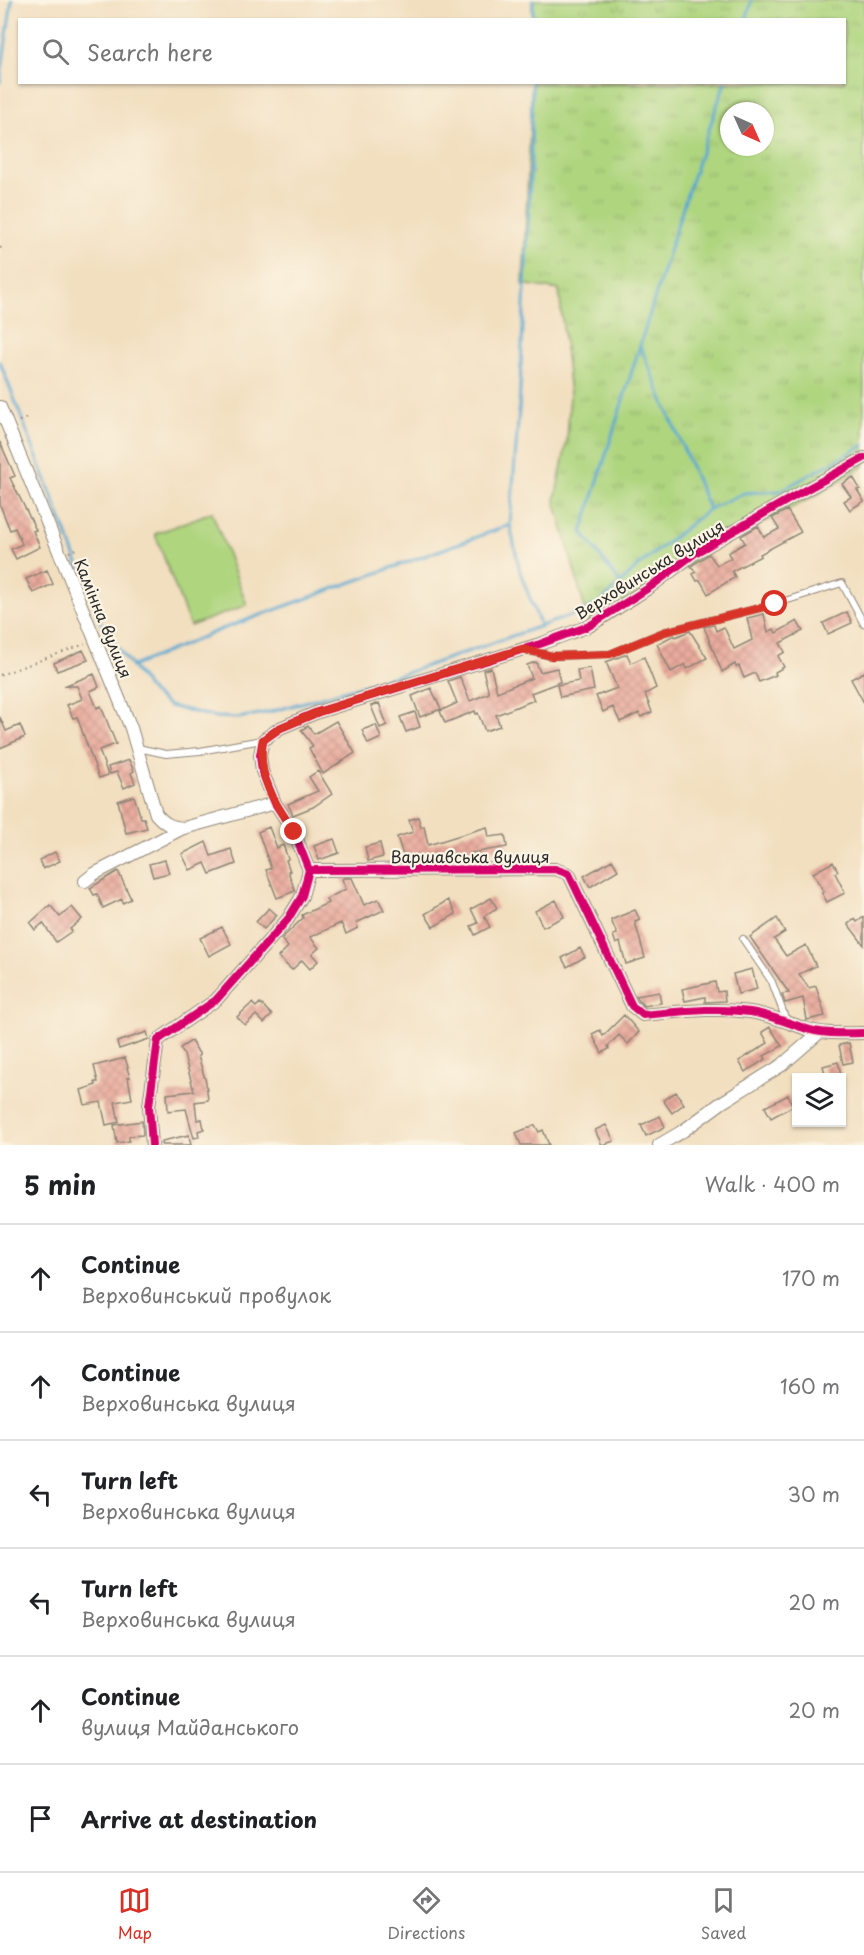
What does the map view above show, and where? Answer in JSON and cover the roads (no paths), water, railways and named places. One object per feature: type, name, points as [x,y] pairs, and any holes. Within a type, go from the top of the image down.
[{"type":"street","name":"Камінна вулиця","points":[[0,407],[131,728],[156,814],[164,824],[184,828]]},
{"type":"street","name":"Верховинська вулиця","points":[[263,740],[280,728],[318,712],[589,626],[650,587],[695,553],[864,458]]},
{"type":"street","points":[[152,1145],[149,1106],[158,1040],[216,1000],[254,960],[288,919],[302,896],[309,870],[294,832],[275,803],[262,771],[260,755],[263,740]]},
{"type":"street","points":[[84,881],[184,828],[275,803]]},
{"type":"street","name":"Варшавська вулиця","points":[[309,870],[555,869],[569,874],[632,1006],[643,1015],[720,1008],[752,1012],[820,1032],[864,1033]]},
{"type":"street","points":[[659,1145],[676,1141],[721,1103],[782,1065],[820,1032]]},
{"type":"lane","points":[[522,649],[552,656],[610,654],[664,632],[775,604],[842,582],[864,624]]},
{"type":"lane","points":[[138,748],[166,754],[200,751],[263,740]]},
{"type":"lane","points":[[743,939],[772,981],[786,1021]]},
{"type":"waterway","points":[[0,82],[12,0]]},
{"type":"waterway","points":[[533,0],[533,18]]},
{"type":"waterway","points":[[747,18],[752,0]]},
{"type":"waterway","points":[[532,84],[531,160],[519,408],[510,525],[520,572],[541,627]]},
{"type":"waterway","points":[[620,583],[582,532],[686,197],[724,84]]},
{"type":"waterway","points":[[0,362],[103,628],[152,693],[169,706],[216,717],[238,718],[270,712],[409,672],[581,612],[601,602],[637,567],[709,509],[641,348]]},
{"type":"waterway","points":[[709,509],[744,493],[780,491],[864,445]]},
{"type":"waterway","points":[[131,667],[222,629],[510,525]]}]
